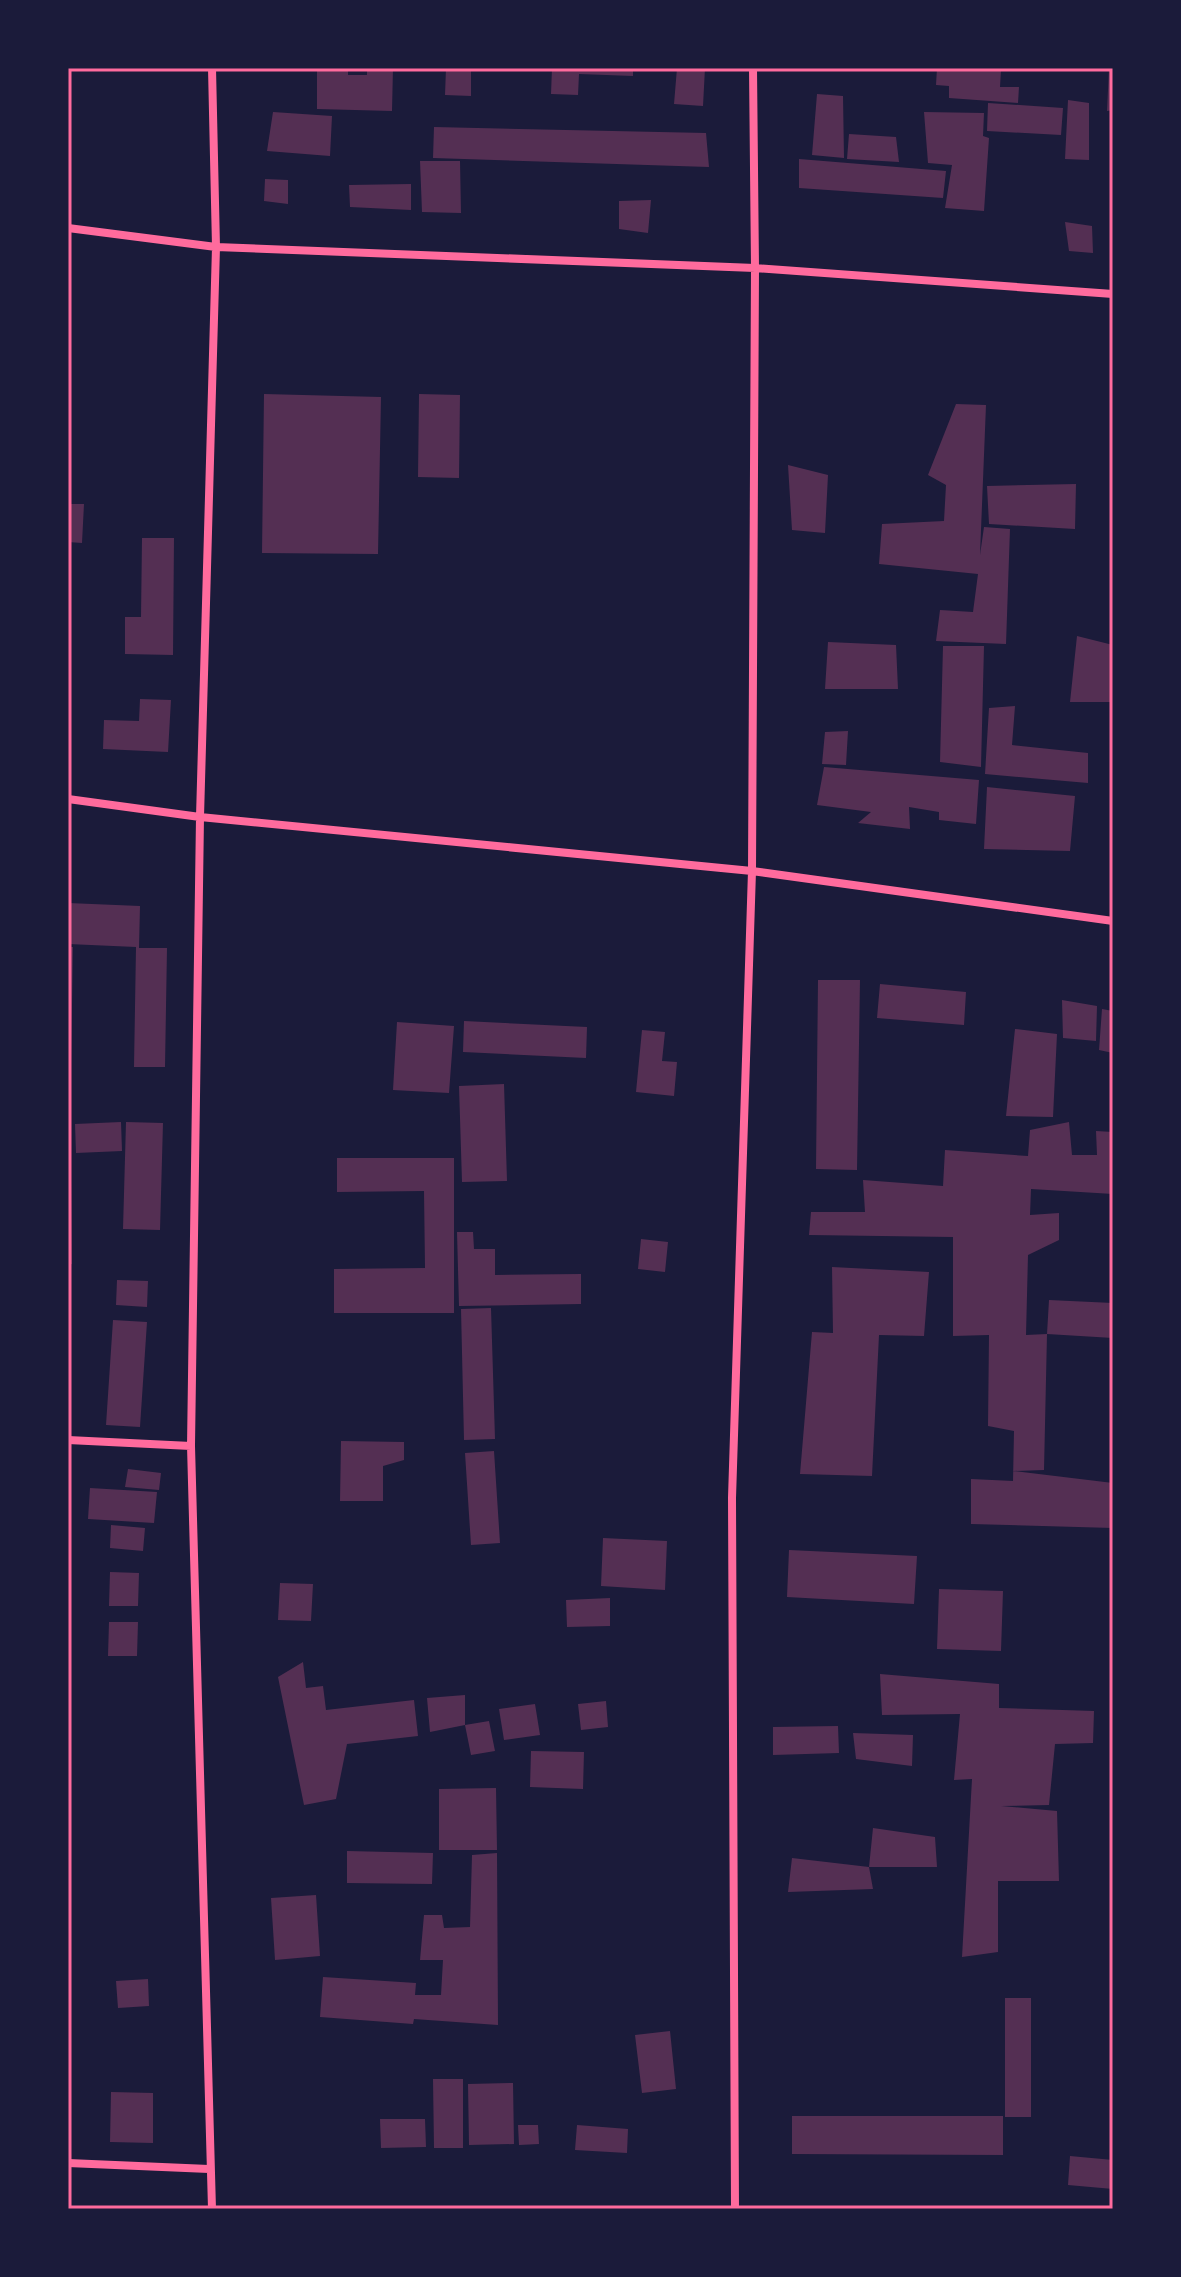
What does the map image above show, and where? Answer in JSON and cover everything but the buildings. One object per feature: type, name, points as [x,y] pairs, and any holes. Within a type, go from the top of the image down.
[{"type":"street","points":[[212,68],[216,247],[200,817],[191,1446],[212,2209]]},
{"type":"street","points":[[735,2209],[732,1498],[752,871],[753,68]]},
{"type":"street","points":[[68,228],[216,247],[755,268],[1113,294]]},
{"type":"street","points":[[68,799],[200,817],[752,871],[1113,921]]},
{"type":"street","points":[[68,1440],[191,1446]]},
{"type":"street","points":[[68,2163],[209,2169]]}]
